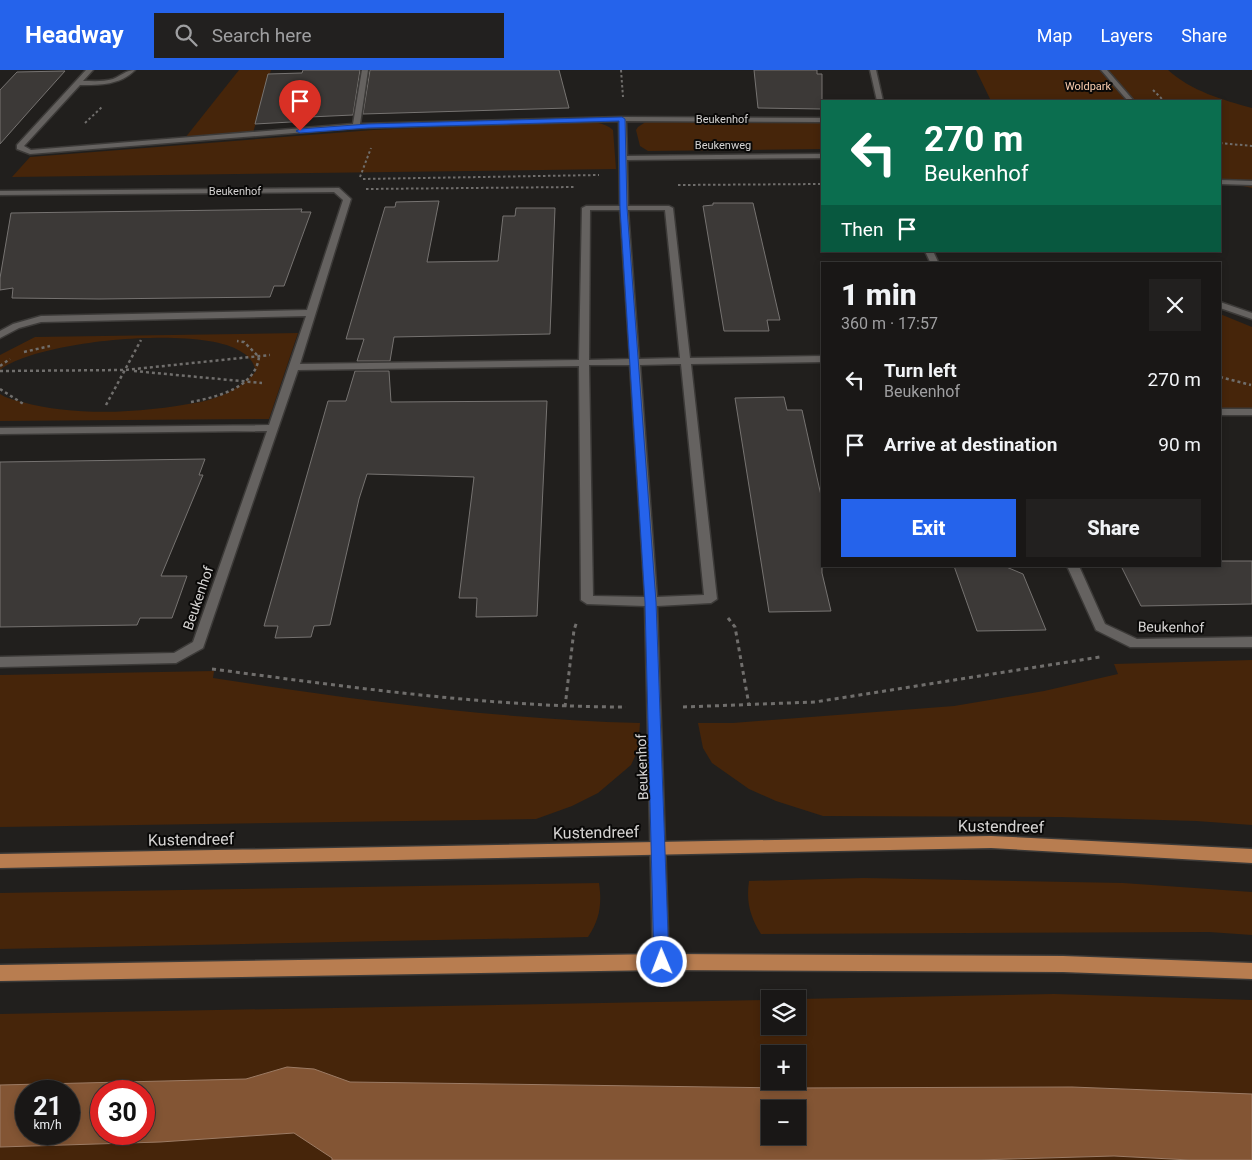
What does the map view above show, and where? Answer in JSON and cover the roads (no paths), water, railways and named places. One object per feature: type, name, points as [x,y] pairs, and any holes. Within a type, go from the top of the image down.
[{"type":"main road","name":"Kustendreef","points":[[0,861],[659,850],[991,842],[1252,856]]},
{"type":"main road","points":[[0,974],[662,962],[1063,964],[1252,971]]},
{"type":"street","name":"Beukenhof","points":[[90,70],[20,147],[30,152],[356,126],[622,119],[821,120]]},
{"type":"street","points":[[79,83],[107,84],[121,80],[132,70]]},
{"type":"street","points":[[356,126],[365,70]]},
{"type":"street","points":[[872,70],[880,100]]},
{"type":"street","points":[[1104,70],[1130,100]]},
{"type":"street","name":"Beukenhof","points":[[622,119],[624,208],[651,602],[662,962]]},
{"type":"street","name":"Beukenweg","points":[[623,158],[821,156]]},
{"type":"street","points":[[1221,182],[1252,182]]},
{"type":"street","name":"Beukenhof","points":[[0,192],[336,190],[347,199],[294,367],[198,645],[176,658],[0,662]]},
{"type":"street","points":[[586,208],[669,208],[686,362],[712,599],[651,602],[587,600],[584,363],[586,208]]},
{"type":"street","points":[[1221,305],[1252,316]]},
{"type":"street","points":[[0,335],[16,326],[41,319],[311,313]]},
{"type":"street","points":[[294,367],[821,359]]},
{"type":"street","points":[[1221,412],[1252,412]]},
{"type":"street","points":[[0,431],[273,428]]},
{"type":"street","name":"Beukenhof","points":[[1073,567],[1100,628],[1136,644],[1252,642]]},
{"type":"park label","name":"Woldpark","points":[[1088,86]]}]
